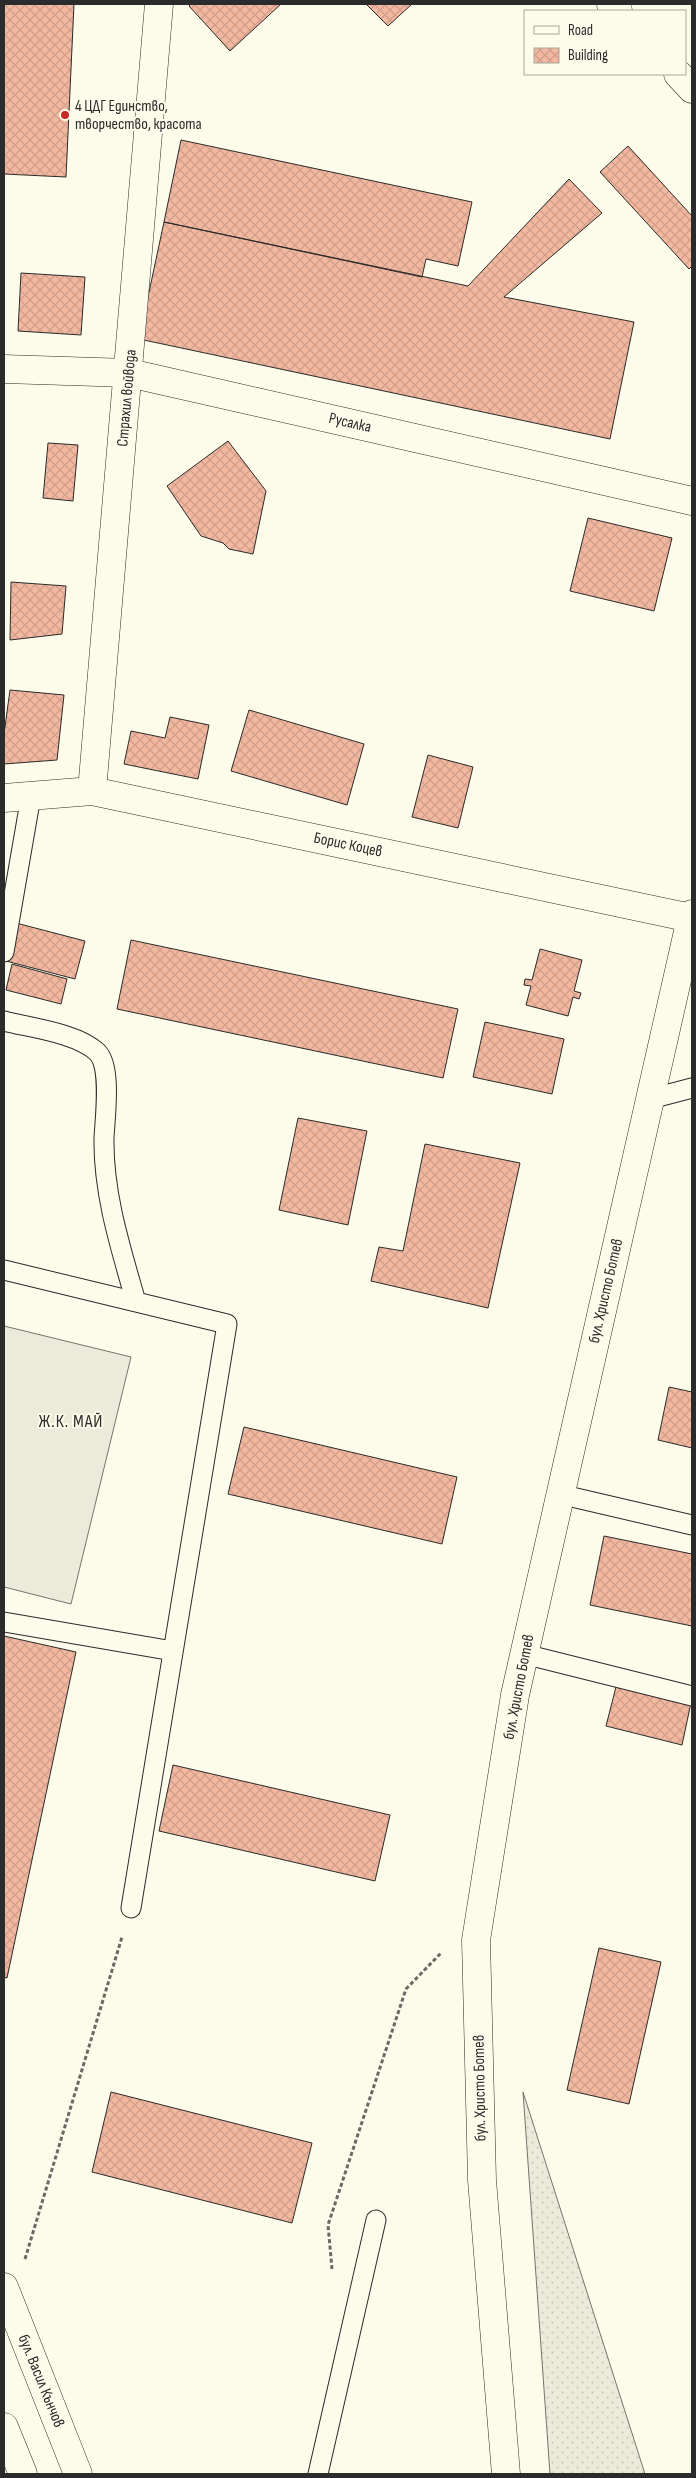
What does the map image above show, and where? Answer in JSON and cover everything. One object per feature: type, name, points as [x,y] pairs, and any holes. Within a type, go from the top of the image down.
[{"type":"street","name":"Страхил войвода","points":[[92,791],[129,373],[158,4]]},
{"type":"street","points":[[679,75],[692,89]]},
{"type":"street","name":"Русалка","points":[[4,369],[129,373],[692,501]]},
{"type":"street","name":"Борис Коцев","points":[[4,798],[92,791],[692,916]]},
{"type":"street","name":"бул. Христо Ботев","points":[[506,2474],[482,2180],[476,1940],[515,1695],[559,1494],[692,916]]},
{"type":"street","name":"бул. Васил Кънчов","points":[[7,2296],[78,2474]]},
{"type":"street","points":[[4,2427],[23,2474]]},
{"type":"lane","points":[[4,952],[31,796]]},
{"type":"lane","points":[[4,1021],[79,1040],[98,1053],[106,1069],[104,1148],[113,1220],[136,1302]]},
{"type":"lane","points":[[650,1099],[692,1088]]},
{"type":"lane","points":[[4,1270],[227,1324],[131,1908]]},
{"type":"lane","points":[[559,1494],[692,1525]]},
{"type":"lane","points":[[4,1622],[173,1651]]},
{"type":"lane","points":[[524,1654],[692,1696]]},
{"type":"lane","points":[[318,2474],[376,2220]]},
{"type":"path","points":[[7,2296],[131,1908]]},
{"type":"path","points":[[356,2306],[330,2266],[328,2225],[406,1989],[438,1954],[476,1940]]},
{"type":"shaded area","points":[[4,1326],[131,1357],[71,1604],[4,1587]]},
{"type":"shaded area","points":[[523,2092],[645,2474],[550,2474]]},
{"type":"building","points":[[4,4],[74,4],[66,177],[4,174]]},
{"type":"building","points":[[191,4],[281,4],[230,51],[189,6]]},
{"type":"building","points":[[366,4],[412,4],[388,26]]},
{"type":"building","points":[[181,140],[472,202],[458,266],[426,259],[422,277],[164,222]]},
{"type":"building","points":[[628,146],[692,216],[692,266],[689,269],[600,172]]},
{"type":"building","points":[[569,179],[602,213],[504,297],[634,322],[610,439],[139,339],[164,222],[468,286]]},
{"type":"building","points":[[21,273],[85,277],[81,335],[18,331]]},
{"type":"building","points":[[228,441],[266,491],[253,554],[229,549],[223,543],[201,536],[167,486]]},
{"type":"building","points":[[48,443],[78,445],[73,501],[43,498]]},
{"type":"building","points":[[588,518],[672,538],[654,611],[570,591]]},
{"type":"building","points":[[11,582],[66,586],[62,634],[10,640]]},
{"type":"building","points":[[10,690],[64,695],[57,760],[4,764],[4,734]]},
{"type":"building","points":[[249,710],[364,744],[347,805],[231,771]]},
{"type":"building","points":[[170,717],[209,725],[198,779],[124,764],[131,731],[165,738]]},
{"type":"building","points":[[428,755],[473,767],[458,828],[412,817]]},
{"type":"building","points":[[16,923],[85,941],[75,979],[6,961]]},
{"type":"building","points":[[131,940],[458,1009],[443,1078],[117,1009]]},
{"type":"building","points":[[540,949],[582,960],[574,991],[581,993],[579,999],[573,997],[568,1016],[526,1005],[531,986],[524,985],[525,979],[532,980]]},
{"type":"building","points":[[12,964],[67,979],[61,1004],[6,990]]},
{"type":"building","points":[[485,1022],[564,1039],[552,1094],[473,1077]]},
{"type":"building","points":[[298,1118],[367,1131],[348,1225],[279,1210]]},
{"type":"building","points":[[425,1144],[520,1163],[488,1308],[371,1281],[379,1247],[403,1251]]},
{"type":"building","points":[[669,1387],[692,1392],[692,1448],[658,1440]]},
{"type":"building","points":[[244,1427],[457,1477],[442,1544],[228,1494]]},
{"type":"building","points":[[604,1536],[692,1554],[692,1626],[590,1605]]},
{"type":"building","points":[[4,1636],[76,1652],[7,1978],[4,1977]]},
{"type":"building","points":[[618,1679],[692,1698],[682,1745],[606,1726]]},
{"type":"building","points":[[173,1765],[390,1815],[375,1881],[159,1831]]},
{"type":"building","points":[[599,1948],[661,1962],[629,2104],[567,2090]]},
{"type":"building","points":[[111,2092],[312,2143],[292,2223],[92,2172]]},
{"type":"place","name":"4 ЦДГ Единство, творчество, красота","points":[[65,115]]},
{"type":"district","name":"Ж.К. МАЙ","points":[[71,1421]]}]
